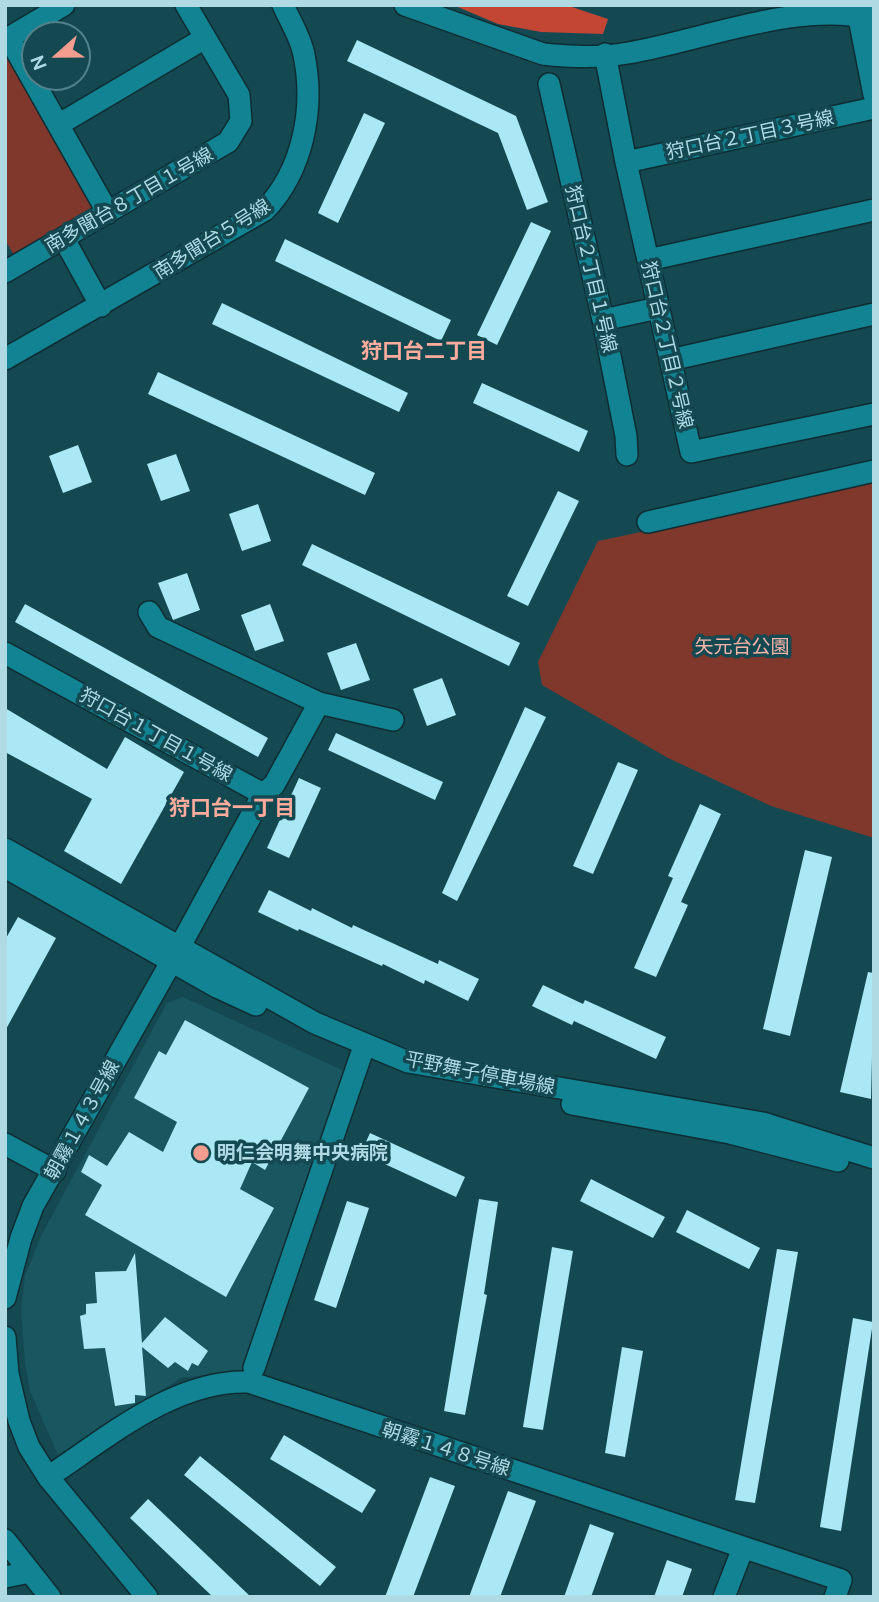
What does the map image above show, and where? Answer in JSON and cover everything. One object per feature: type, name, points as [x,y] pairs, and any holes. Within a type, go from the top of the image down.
[{"type":"street","points":[[64,5],[7,39],[108,213]]},
{"type":"street","name":"南多聞台８丁目１号線","points":[[8,265],[64,239],[228,142],[241,121],[239,95],[186,5]]},
{"type":"street","points":[[405,5],[543,54],[566,57],[626,53],[788,9],[868,13],[874,95]]},
{"type":"street","name":"南多聞台５号線","points":[[5,359],[265,210],[282,192],[294,167],[305,128],[308,91],[304,53],[291,7]]},
{"type":"street","points":[[58,125],[205,37]]},
{"type":"street","name":"狩口台２丁目２号線","points":[[606,54],[626,162],[691,452],[874,414]]},
{"type":"street","name":"狩口台２丁目１号線","points":[[549,84],[604,320],[626,436],[627,456]]},
{"type":"street","name":"狩口台２丁目３号線","points":[[626,162],[874,108]]},
{"type":"street","points":[[648,260],[874,210]]},
{"type":"street","points":[[64,239],[101,306]]},
{"type":"street","points":[[604,320],[658,308]]},
{"type":"street","points":[[670,360],[874,314]]},
{"type":"street","points":[[648,522],[874,471]]},
{"type":"street","points":[[149,612],[158,627],[319,703],[393,720]]},
{"type":"street","name":"狩口台１丁目１号線","points":[[5,653],[263,794]]},
{"type":"street","points":[[175,955],[263,794],[274,785],[319,703]]},
{"type":"street","name":"平野舞子停車場線","points":[[5,849],[175,955],[217,987],[361,1055],[423,1076],[730,1133],[874,1170]]},
{"type":"street","name":"平野舞子停車場線","points":[[5,867],[175,955],[315,1023],[408,1062],[763,1123],[874,1158]]},
{"type":"street","name":"朝霧１４３号線","points":[[5,1298],[21,1238],[33,1206],[175,955]]},
{"type":"street","points":[[254,1368],[361,1055]]},
{"type":"street","points":[[5,1144],[55,1171]]},
{"type":"street","points":[[5,1337],[7,1374],[24,1434],[48,1476],[138,1594]]},
{"type":"street","name":"朝霧１４８号線","points":[[48,1476],[148,1411],[229,1381],[249,1382],[841,1580],[835,1597]]},
{"type":"street","points":[[5,1540],[50,1597]]},
{"type":"street","points":[[724,1597],[743,1548]]},
{"type":"street","points":[[5,1577],[30,1572]]},
{"type":"shaded area","points":[[453,5],[566,5],[608,19],[603,34],[541,32],[498,24]]},
{"type":"shaded area","name":"明仁会明舞中央病院","points":[[183,997],[344,1071],[244,1370],[181,1378],[58,1455],[30,1391],[21,1310],[25,1276],[42,1234],[167,1003]]},
{"type":"green space","points":[[7,55],[21,79],[21,91],[28,91],[97,207],[16,258],[5,240]]},
{"type":"green space","name":"矢元台公園","points":[[874,483],[874,838],[771,806],[668,758],[542,685],[538,662],[598,541]]},
{"type":"building","points":[[357,40],[516,116],[548,202],[527,210],[498,133],[347,61]]},
{"type":"building","points":[[364,113],[385,123],[338,223],[318,213]]},
{"type":"building","points":[[531,222],[551,231],[497,345],[477,335]]},
{"type":"building","points":[[285,239],[451,320],[441,341],[275,261]]},
{"type":"building","points":[[222,303],[408,393],[399,412],[212,324]]},
{"type":"building","points":[[158,372],[375,473],[365,495],[148,394]]},
{"type":"building","points":[[482,383],[588,431],[579,452],[473,403]]},
{"type":"building","points":[[78,445],[92,482],[63,493],[49,456]]},
{"type":"building","points":[[176,454],[190,491],[161,501],[147,464]]},
{"type":"building","points":[[558,491],[579,501],[528,606],[507,596]]},
{"type":"building","points":[[258,504],[271,541],[242,551],[229,514]]},
{"type":"building","points":[[312,544],[520,643],[509,666],[302,565]]},
{"type":"building","points":[[187,573],[200,610],[173,620],[158,583]]},
{"type":"building","points":[[25,604],[268,738],[258,757],[15,622]]},
{"type":"building","points":[[270,604],[284,641],[255,651],[241,615]]},
{"type":"building","points":[[356,643],[370,680],[341,690],[327,653]]},
{"type":"building","points":[[442,678],[456,715],[427,726],[413,689]]},
{"type":"building","points":[[525,707],[546,717],[457,901],[442,893]]},
{"type":"building","points":[[5,708],[107,769],[125,737],[184,772],[121,884],[64,851],[92,799],[5,752]]},
{"type":"building","points":[[336,733],[443,782],[435,800],[328,750]]},
{"type":"building","points":[[618,762],[638,770],[593,874],[573,866]]},
{"type":"building","points":[[299,778],[321,788],[289,858],[267,848]]},
{"type":"building","points":[[700,804],[721,814],[681,902],[688,905],[656,977],[634,968],[673,878],[668,876]]},
{"type":"building","points":[[805,850],[832,857],[790,1036],[763,1029]]},
{"type":"building","points":[[269,890],[311,911],[312,908],[352,928],[353,925],[438,964],[439,960],[479,979],[468,1001],[425,980],[424,984],[383,964],[382,966],[299,929],[298,931],[258,912]]},
{"type":"building","points":[[18,917],[56,938],[5,1031],[5,940]]},
{"type":"building","points":[[868,972],[874,973],[871,1099],[840,1092]]},
{"type":"building","points":[[543,985],[583,1004],[585,1000],[666,1037],[656,1059],[574,1021],[572,1025],[532,1006]]},
{"type":"building","points":[[185,1020],[309,1088],[265,1170],[252,1162],[240,1189],[274,1208],[226,1297],[85,1215],[102,1185],[81,1172],[89,1155],[107,1166],[129,1132],[163,1152],[177,1122],[134,1098],[159,1051],[166,1055]]},
{"type":"building","points":[[370,1133],[465,1177],[456,1197],[361,1153]]},
{"type":"building","points":[[591,1179],[665,1217],[653,1238],[580,1201]]},
{"type":"building","points":[[479,1199],[498,1202],[484,1294],[487,1295],[465,1415],[444,1411]]},
{"type":"building","points":[[347,1201],[369,1208],[336,1308],[314,1300]]},
{"type":"building","points":[[687,1210],[760,1248],[749,1269],[676,1232]]},
{"type":"building","points":[[552,1247],[573,1251],[543,1430],[523,1427]]},
{"type":"building","points":[[777,1249],[798,1252],[755,1503],[735,1500]]},
{"type":"building","points":[[135,1253],[142,1343],[165,1317],[208,1351],[198,1366],[192,1363],[188,1371],[175,1362],[168,1368],[142,1347],[146,1396],[135,1395],[135,1403],[115,1406],[105,1348],[84,1349],[80,1316],[86,1314],[86,1304],[97,1303],[95,1272],[126,1271]]},
{"type":"building","points":[[853,1318],[873,1322],[841,1531],[820,1527]]},
{"type":"building","points":[[622,1347],[643,1351],[625,1457],[605,1453]]},
{"type":"building","points":[[284,1435],[376,1490],[362,1513],[270,1459]]},
{"type":"building","points":[[200,1456],[336,1567],[320,1586],[184,1475]]},
{"type":"building","points":[[430,1477],[455,1486],[413,1597],[385,1597]]},
{"type":"building","points":[[508,1491],[536,1501],[500,1597],[469,1597]]},
{"type":"building","points":[[148,1499],[251,1597],[213,1597],[130,1518]]},
{"type":"building","points":[[590,1524],[614,1533],[591,1597],[564,1597]]},
{"type":"building","points":[[667,1560],[692,1569],[682,1597],[654,1597]]},
{"type":"place","name":"明仁会明舞中央病院","points":[[201,1153]]},
{"type":"district","name":"狩口台二丁目","points":[[424,351]]},
{"type":"district","name":"狩口台一丁目","points":[[232,808]]}]
